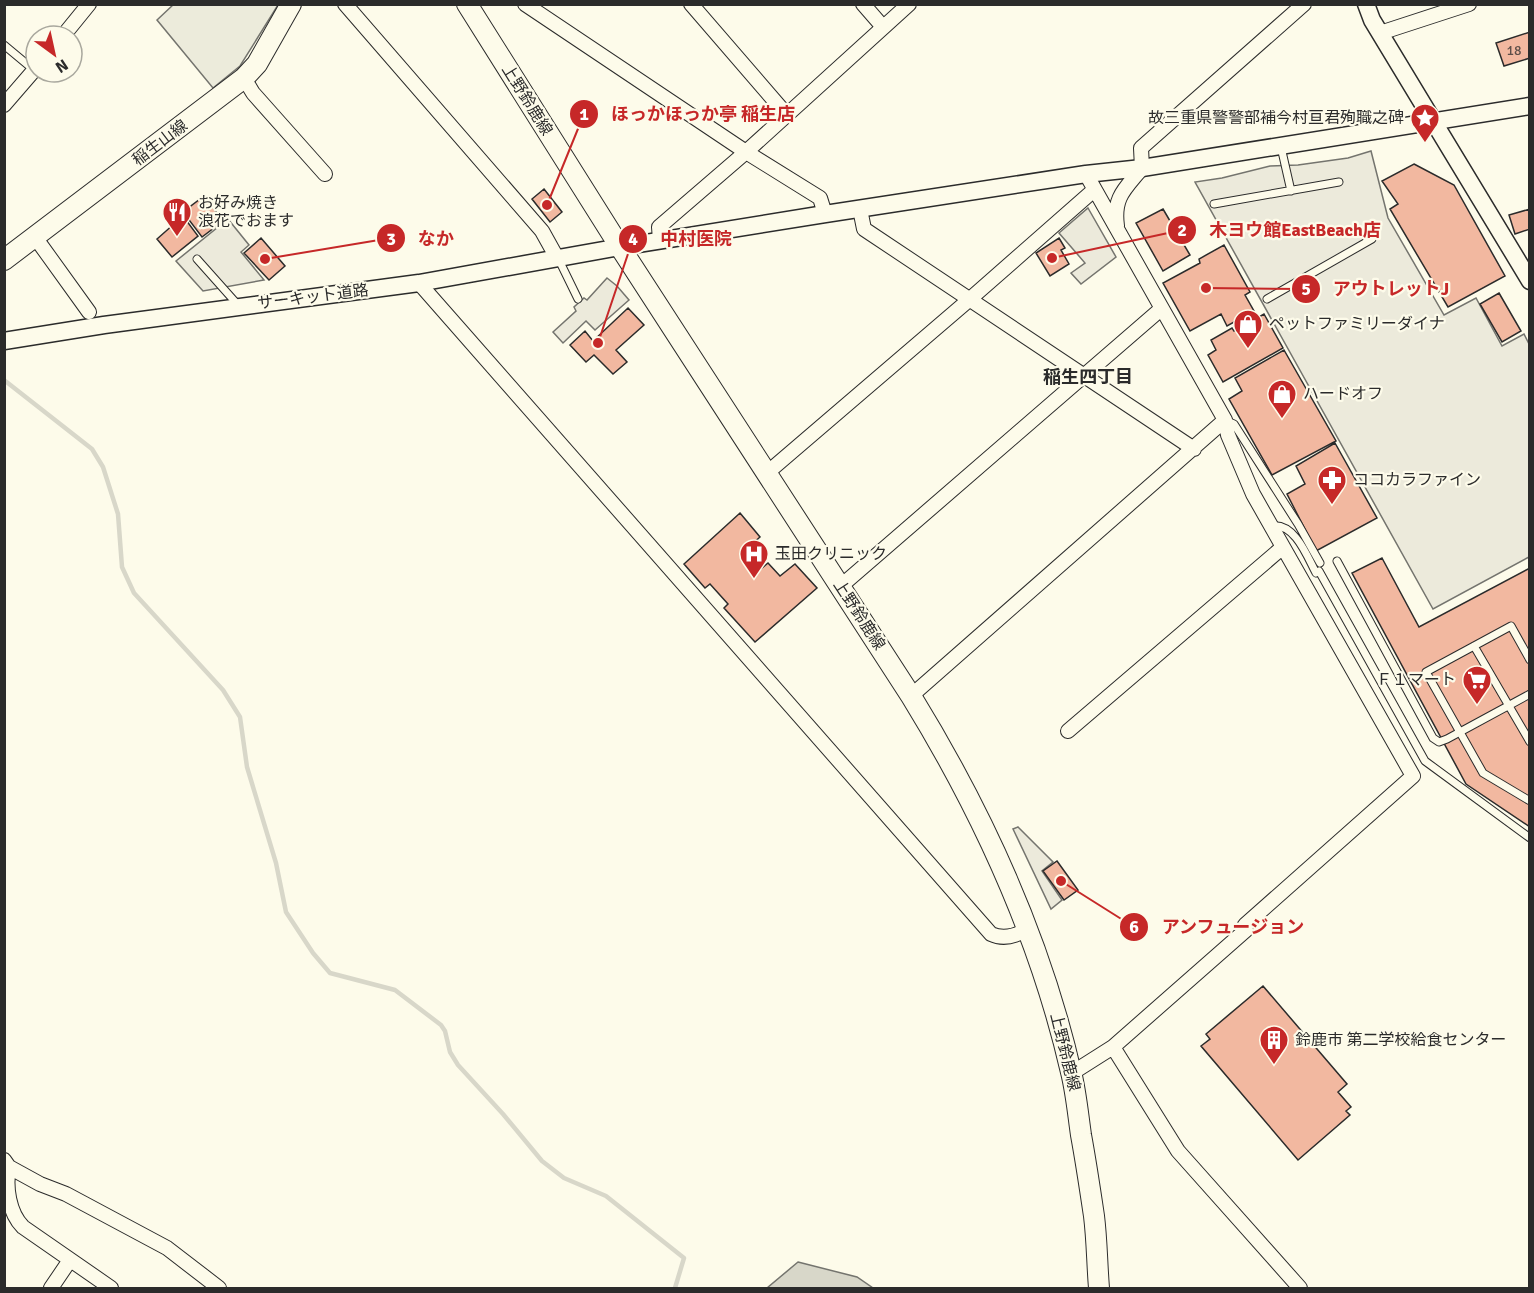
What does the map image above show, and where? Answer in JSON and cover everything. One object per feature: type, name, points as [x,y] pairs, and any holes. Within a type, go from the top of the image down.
[{"type":"main road","name":"稲生山線","points":[[5,259],[244,78],[256,64],[291,4]]},
{"type":"main road","name":"上野鈴鹿線","points":[[467,4],[620,247],[911,696],[948,756],[976,809],[1008,878],[1027,929],[1052,1000],[1072,1073],[1094,1218],[1099,1288]]},
{"type":"street","points":[[73,24],[89,4]]},
{"type":"street","points":[[345,4],[542,231],[557,258]]},
{"type":"street","points":[[525,4],[746,152],[820,198],[825,214]]},
{"type":"street","points":[[691,4],[786,114]]},
{"type":"street","points":[[863,4],[883,27]]},
{"type":"street","points":[[660,240],[659,227],[746,152],[909,4]]},
{"type":"street","points":[[1119,234],[1115,213],[1116,204],[1143,168],[1141,148],[1304,4]]},
{"type":"street","points":[[1361,4],[1373,19],[1530,281]]},
{"type":"street","points":[[1373,19],[1469,4]]},
{"type":"street","points":[[244,78],[253,93],[325,174]]},
{"type":"street","points":[[4,105],[24,82]]},
{"type":"street","points":[[1434,121],[1530,106]]},
{"type":"street","name":"サーキット道路","points":[[4,341],[419,283],[660,240],[1086,174],[1143,168],[1281,147],[1434,121]]},
{"type":"street","points":[[1072,1073],[1113,1047],[1246,930],[1245,925],[1413,776],[1253,494],[1228,435],[1225,420],[1086,174]]},
{"type":"street","points":[[767,473],[1094,190]]},
{"type":"street","points":[[860,209],[864,229],[1194,449]]},
{"type":"street","points":[[35,237],[89,312]]},
{"type":"street","points":[[419,283],[991,934],[1004,937],[1016,936],[1027,929]]},
{"type":"street","points":[[841,586],[1161,309]]},
{"type":"street","points":[[911,696],[1225,420]]},
{"type":"street","points":[[1068,731],[1283,547]]},
{"type":"street","points":[[1113,1047],[1179,1151],[1300,1288]]},
{"type":"street","points":[[7,1163],[11,1205],[16,1220],[111,1288]]},
{"type":"street","points":[[7,1163],[40,1184],[66,1194],[167,1248],[219,1288]]},
{"type":"street","points":[[51,1288],[70,1260]]},
{"type":"lane","points":[[4,45],[24,60]]},
{"type":"lane","points":[[1281,147],[1291,190]]},
{"type":"lane","points":[[1214,204],[1339,182]]},
{"type":"lane","points":[[1267,299],[1372,239]]},
{"type":"lane","points":[[557,258],[578,299]]},
{"type":"lane","points":[[197,260],[239,307]]},
{"type":"lane","points":[[1225,420],[1234,424],[1425,761],[1530,838]]},
{"type":"lane","points":[[1271,526],[1278,525],[1296,536],[1318,569]]},
{"type":"lane","points":[[1337,561],[1433,738],[1439,742],[1530,694]]},
{"type":"lane","points":[[1530,660],[1511,626],[1426,672],[1483,773],[1530,801]]},
{"type":"lane","points":[[1521,645],[1530,641]]},
{"type":"lane","points":[[1474,646],[1530,742]]},
{"type":"shaded area","points":[[174,4],[278,5],[240,66],[213,88],[157,20]]},
{"type":"shaded area","points":[[1371,151],[1388,218],[1444,315],[1476,298],[1502,346],[1524,334],[1529,344],[1529,557],[1433,609],[1195,182],[1270,166],[1298,165],[1348,158]]},
{"type":"shaded area","points":[[1088,208],[1116,257],[1081,284],[1071,273],[1085,263],[1059,233]]},
{"type":"shaded area","points":[[228,219],[249,245],[241,252],[264,280],[203,291],[176,261]]},
{"type":"shaded area","points":[[607,278],[629,300],[595,330],[586,321],[563,343],[553,332],[576,311],[574,307],[584,298],[587,300]]},
{"type":"shaded area","points":[[1018,827],[1053,862],[1042,871],[1062,900],[1051,909],[1013,829]]},
{"type":"shaded area","points":[[798,1262],[857,1277],[873,1288],[767,1288]]},
{"type":"building","points":[[1530,32],[1530,58],[1504,66],[1496,43]]},
{"type":"building","points":[[1414,164],[1454,185],[1505,276],[1448,307],[1390,209],[1398,204],[1382,181]]},
{"type":"building","points":[[544,189],[562,212],[550,222],[532,199]]},
{"type":"building","points":[[204,196],[223,221],[202,237],[183,212]]},
{"type":"building","points":[[1163,209],[1190,255],[1163,271],[1136,223]]},
{"type":"building","points":[[1530,209],[1530,229],[1515,234],[1509,215]]},
{"type":"building","name":"お好み焼き 浪花でおます","points":[[183,216],[198,236],[172,257],[157,239]]},
{"type":"building","points":[[261,238],[285,266],[269,280],[244,253]]},
{"type":"building","points":[[1059,238],[1065,248],[1061,250],[1069,264],[1050,276],[1036,253]]},
{"type":"building","points":[[1224,245],[1250,292],[1245,295],[1254,311],[1227,326],[1221,314],[1190,331],[1163,283],[1200,263],[1199,259]]},
{"type":"building","points":[[1499,293],[1521,331],[1502,342],[1480,304]]},
{"type":"building","points":[[628,308],[644,325],[616,350],[627,362],[613,374],[594,355],[586,362],[570,345],[585,331],[593,341]]},
{"type":"building","name":"ペットファミリーダイナ","points":[[1264,314],[1283,348],[1223,382],[1208,355],[1216,350],[1211,340],[1232,328],[1234,331]]},
{"type":"building","name":"ハードオフ","points":[[1284,350],[1336,441],[1272,475],[1229,399],[1242,391],[1235,378]]},
{"type":"building","name":"ココカラファイン","points":[[1335,443],[1377,518],[1316,551],[1287,494],[1305,484],[1296,466]]},
{"type":"building","name":"玉田クリニック","points":[[740,513],[760,537],[741,554],[757,572],[768,563],[780,576],[795,564],[817,588],[755,642],[724,608],[728,604],[710,584],[705,588],[684,564]]},
{"type":"building","name":"Ｆ１マート","points":[[1382,558],[1419,627],[1530,568],[1530,827],[1466,784],[1352,573]]},
{"type":"building","points":[[1057,861],[1078,890],[1064,900],[1043,871]]},
{"type":"building","name":"鈴鹿市 第二学校給食センター","points":[[1263,986],[1347,1084],[1338,1092],[1351,1107],[1346,1111],[1350,1115],[1298,1160],[1201,1046],[1210,1039],[1206,1034]]},
{"type":"waterway","points":[[4,380],[92,449],[103,467],[118,514],[122,567],[134,593],[223,690],[240,717],[247,767],[276,863],[286,912],[313,953],[330,973],[395,990],[441,1025],[445,1031],[450,1052],[458,1065],[542,1161],[564,1178],[606,1196],[684,1258],[675,1288]]},
{"type":"place","name":"故三重県警警部補今村亘君殉職之碑","points":[[1425,144]]},
{"type":"place","name":"ほっかほっか亭 稲生店","points":[[547,205]]},
{"type":"place","name":"お好み焼き 浪花でおます","points":[[177,238]]},
{"type":"place","name":"木ヨウ館EastBeach店","points":[[1052,258]]},
{"type":"place","name":"なか","points":[[265,259]]},
{"type":"place","name":"アウトレットJ","points":[[1206,288]]},
{"type":"place","name":"中村医院","points":[[598,343]]},
{"type":"place","name":"ペットファミリーダイナ","points":[[1248,350]]},
{"type":"place","name":"ハードオフ","points":[[1282,420]]},
{"type":"place","name":"ココカラファイン","points":[[1332,506]]},
{"type":"place","name":"玉田クリニック","points":[[754,580]]},
{"type":"place","name":"Ｆ１マート","points":[[1477,706]]},
{"type":"place","name":"アンフュージョン","points":[[1061,881]]},
{"type":"place","name":"鈴鹿市 第二学校給食センター","points":[[1274,1066]]},
{"type":"district","name":"稲生四丁目","points":[[1088,377]]}]
